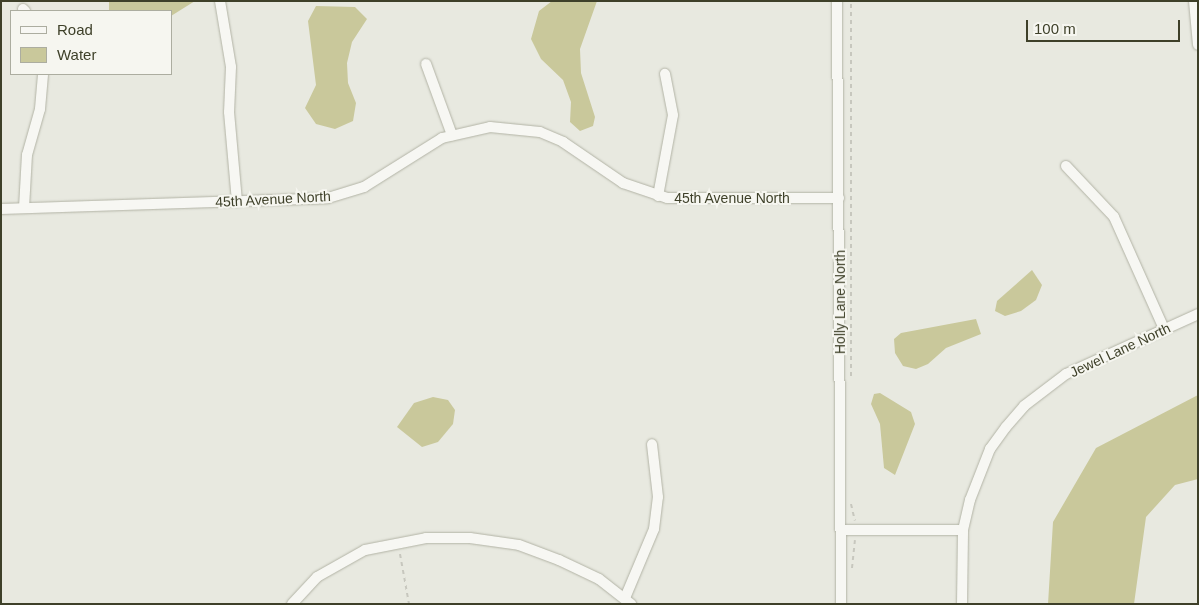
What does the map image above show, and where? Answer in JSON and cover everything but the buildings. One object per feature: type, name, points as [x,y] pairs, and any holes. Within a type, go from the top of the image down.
[{"type":"street","points":[[220,1],[230,59],[229,112],[238,202]]},
{"type":"street","name":"Holly Lane North","points":[[837,1],[841,604]]},
{"type":"street","points":[[1194,1],[1198,45]]},
{"type":"street","points":[[426,64],[452,134]]},
{"type":"street","points":[[658,196],[673,115],[665,74]]},
{"type":"street","points":[[24,208],[25,176],[40,109],[43,75]]},
{"type":"street","name":"45th Avenue North","points":[[1,209],[309,200],[346,194],[452,134],[490,127],[540,132],[563,142],[623,183],[658,196],[689,200],[839,198]]},
{"type":"street","points":[[1066,166],[1114,217],[1164,329]]},
{"type":"street","name":"Jewel Lane North","points":[[962,604],[964,530],[978,474],[990,450],[1024,406],[1066,374],[1198,314]]},
{"type":"street","points":[[292,604],[339,561],[398,542],[470,538],[519,545],[591,575],[628,601],[654,529],[658,497],[652,444]]},
{"type":"street","points":[[841,530],[964,530]]},
{"type":"path","points":[[850,380],[851,1]]},
{"type":"path","points":[[851,493],[855,531],[851,573]]},
{"type":"path","points":[[398,542],[409,604]]},
{"type":"water","points":[[109,1],[195,1],[172,15],[172,10],[109,10]]},
{"type":"water","points":[[552,1],[597,1],[580,49],[581,73],[595,117],[593,126],[580,131],[570,122],[571,102],[563,80],[541,59],[531,39],[539,11]]},
{"type":"water","points":[[316,6],[355,7],[367,19],[352,42],[347,63],[348,83],[356,103],[353,121],[335,129],[316,124],[305,108],[316,85],[308,21]]},
{"type":"water","points":[[1032,270],[1042,285],[1036,300],[1021,311],[1005,316],[995,311],[997,301]]},
{"type":"water","points":[[976,319],[981,334],[946,348],[928,364],[916,369],[903,366],[895,353],[894,339],[901,333]]},
{"type":"water","points":[[880,393],[911,412],[915,424],[895,475],[884,468],[880,424],[871,404],[874,394]]},
{"type":"water","points":[[1198,395],[1198,479],[1175,485],[1146,517],[1134,604],[1048,604],[1053,522],[1096,448]]},
{"type":"water","points":[[433,397],[448,400],[455,410],[453,424],[438,442],[422,447],[397,427],[414,403]]}]
